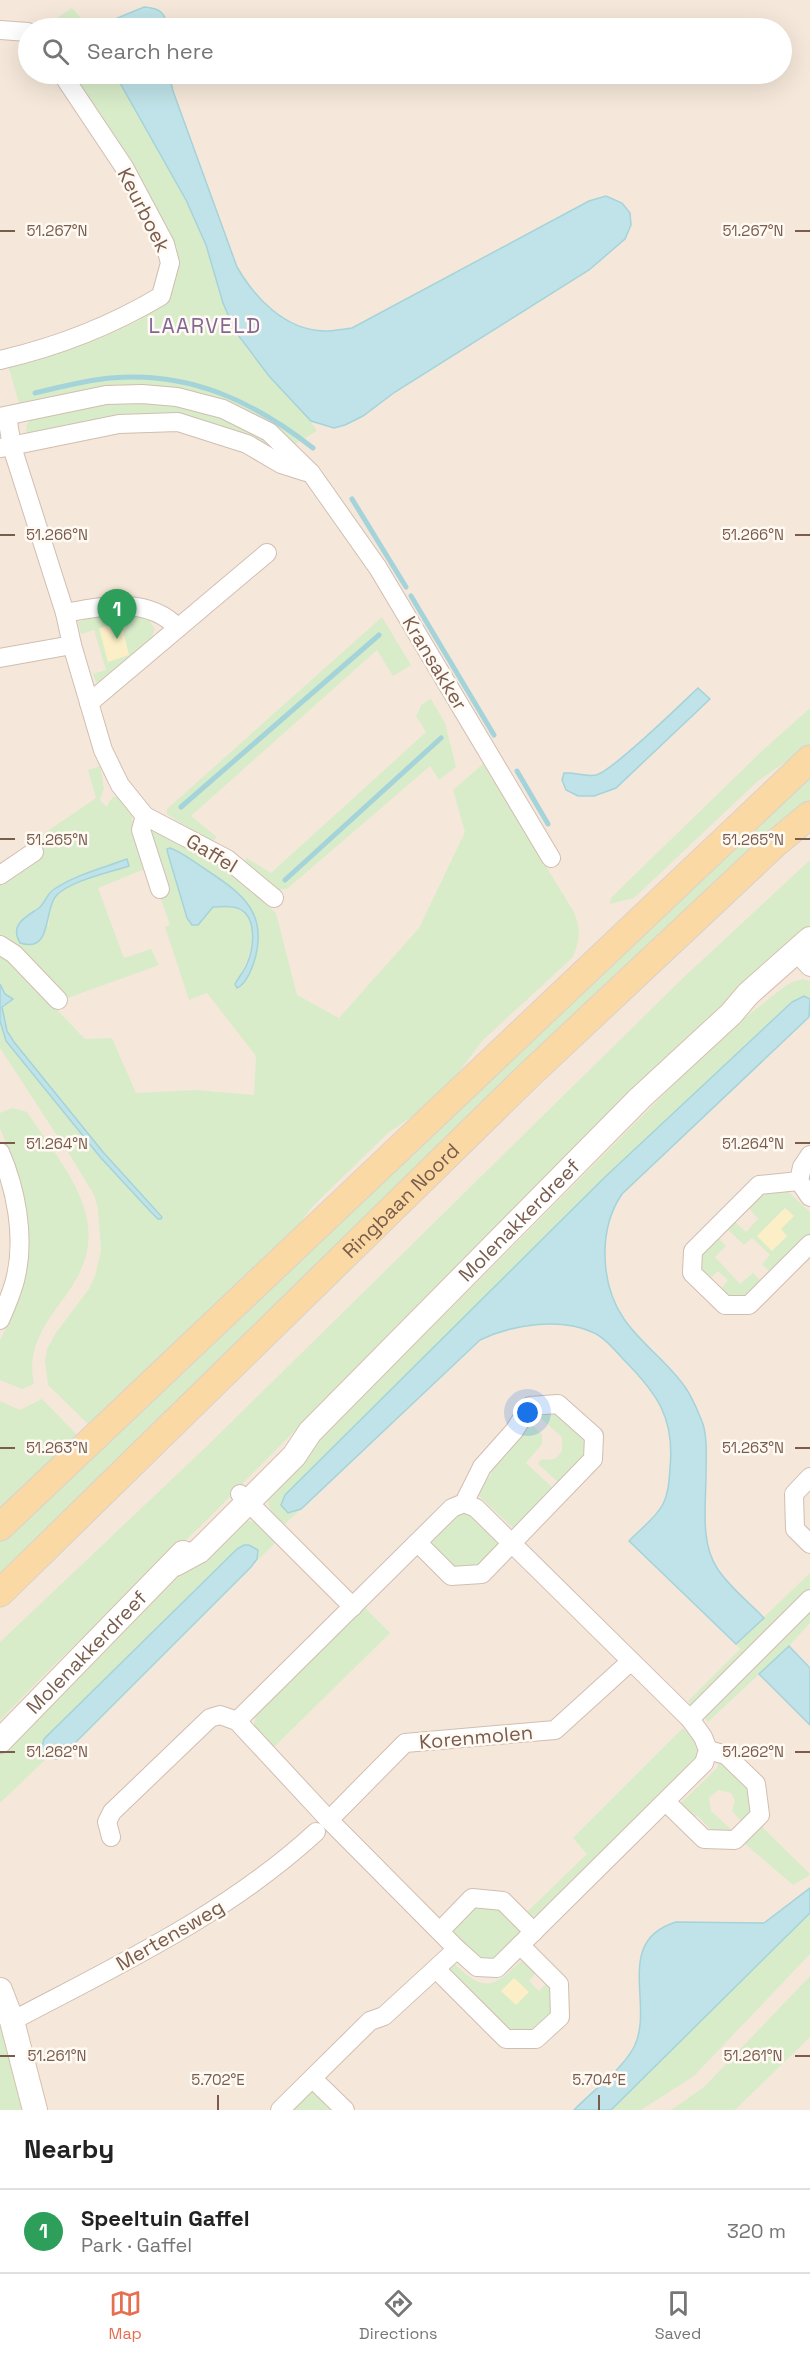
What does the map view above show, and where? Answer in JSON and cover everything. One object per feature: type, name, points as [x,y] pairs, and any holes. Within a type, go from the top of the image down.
[{"type":"main road","name":"Ringbaan Noord","points":[[0,1527],[810,759]]},
{"type":"main road","name":"Ringbaan Noord","points":[[0,1593],[529,1075],[776,843],[810,815]]},
{"type":"street","points":[[0,30],[18,31]]},
{"type":"street","name":"Keurboek","points":[[0,360],[37,352],[128,316],[161,296],[170,263],[165,244],[124,167],[69,84]]},
{"type":"street","name":"Kransakker","points":[[4,417],[106,395],[142,394],[177,397],[223,409],[269,432],[310,473],[393,592],[551,858]]},
{"type":"street","name":"Gaffel","points":[[4,417],[6,447],[65,613],[89,703],[108,759],[120,785],[145,816],[227,859],[274,898]]},
{"type":"street","points":[[6,447],[119,424],[178,422],[247,444],[281,464],[310,473]]},
{"type":"street","points":[[89,703],[267,553]]},
{"type":"street","points":[[65,613],[110,604],[125,605],[156,611],[169,618],[178,628]]},
{"type":"street","points":[[0,658],[72,645]]},
{"type":"street","points":[[145,816],[141,830],[160,889]]},
{"type":"street","points":[[0,875],[34,852]]},
{"type":"street","points":[[0,945],[14,954],[58,1000]]},
{"type":"street","name":"Molenakkerdreef","points":[[0,1741],[175,1564],[194,1540],[244,1498],[286,1447],[310,1432],[640,1098],[731,1014],[748,994],[806,954]]},
{"type":"street","points":[[0,1152],[14,1198],[20,1244],[16,1276],[0,1320]]},
{"type":"street","points":[[810,1155],[802,1167],[799,1180],[810,1197]]},
{"type":"street","points":[[799,1180],[759,1185],[693,1251],[692,1273],[725,1305],[749,1305],[810,1244]]},
{"type":"street","points":[[237,1721],[452,1508],[464,1503],[482,1467],[514,1431],[530,1406],[558,1404],[594,1436],[593,1459],[482,1574],[451,1576],[418,1543]]},
{"type":"street","points":[[810,1478],[794,1494],[795,1529],[810,1544]]},
{"type":"street","points":[[244,1498],[353,1607]]},
{"type":"street","points":[[111,1837],[106,1822],[112,1812],[210,1718],[219,1715],[237,1721],[323,1826],[477,1967],[497,1968],[704,1764],[708,1750],[703,1737],[690,1719],[476,1508],[464,1503]]},
{"type":"street","points":[[690,1719],[810,1599]]},
{"type":"street","name":"Korenmolen","points":[[323,1826],[405,1743],[555,1730],[630,1662]]},
{"type":"street","points":[[666,1802],[704,1839],[735,1840],[748,1830],[760,1815],[756,1784],[726,1755],[708,1750]]},
{"type":"street","name":"Mertensweg","points":[[12,2021],[170,1937],[219,1907],[286,1860],[323,1826]]},
{"type":"street","points":[[440,1931],[472,1898],[503,1901],[534,1932]]},
{"type":"street","points":[[436,1969],[506,2039],[536,2039],[560,2017],[559,1984],[520,1945]]},
{"type":"street","points":[[280,2110],[370,2021],[384,2016],[457,1949]]},
{"type":"street","points":[[0,1990],[12,2021],[35,2110]]},
{"type":"street","points":[[313,2079],[345,2110]]},
{"type":"shaded area","points":[[0,0],[810,0],[810,2110],[0,2110]]},
{"type":"green space","points":[[72,8],[81,18],[57,18]]},
{"type":"green space","points":[[78,84],[121,84],[190,210],[204,242],[234,329],[253,356],[298,405],[317,431],[295,444],[270,426],[165,387],[20,407],[8,365],[68,349],[107,335],[138,321],[154,310],[175,253],[169,233]]},
{"type":"green space","points":[[113,400],[155,400],[240,422],[287,454],[195,421],[30,436],[26,431],[27,424],[32,419]]},
{"type":"green space","points":[[103,614],[134,615],[148,619],[155,629],[150,640],[102,682],[96,682],[93,674],[106,670],[94,630],[81,634],[78,622]]},
{"type":"green space","points":[[382,617],[411,665],[393,676],[377,650],[191,816],[217,837],[211,843],[167,814],[167,809]]},
{"type":"green space","points":[[431,699],[445,723],[456,767],[439,780],[430,766],[287,889],[277,890],[242,864],[247,858],[271,873],[426,732],[416,716],[422,704]]},
{"type":"green space","points":[[810,708],[810,745],[758,781],[634,898],[610,904],[611,898],[623,886],[762,751]]},
{"type":"green space","points":[[483,764],[574,912],[579,934],[573,957],[482,1041],[448,1087],[433,1102],[388,1133],[313,1206],[278,1251],[91,1427],[48,1385],[45,1361],[47,1349],[55,1334],[89,1289],[95,1276],[101,1251],[98,1208],[94,1195],[73,1160],[0,1048],[0,951],[85,1039],[112,1038],[136,1093],[195,1090],[254,1095],[256,1056],[207,993],[189,1000],[165,927],[170,925],[160,897],[169,893],[146,830],[157,827],[224,868],[276,913],[297,995],[339,1018],[419,928],[465,832],[453,790]],"holes":[[[167,849],[257,923],[251,969],[235,984],[252,944],[253,932],[250,921],[243,912],[231,908],[213,907],[198,925],[187,918]]]},
{"type":"green space","points":[[100,766],[104,788],[100,800],[106,807],[113,797],[119,797],[132,813],[133,834],[145,869],[98,888],[124,958],[151,949],[159,965],[68,998],[35,966],[0,939],[0,882],[43,855],[33,841],[96,798],[88,770]],"holes":[[[68,887],[52,903],[49,925],[17,938],[20,922],[41,905],[51,891]]]},
{"type":"green space","points":[[810,771],[810,800],[0,1579],[0,1541]]},
{"type":"green space","points":[[810,860],[810,930],[535,1186],[207,1520],[56,1663],[0,1720],[0,1642],[207,1446],[684,977]]},
{"type":"green space","points":[[803,979],[810,981],[810,999],[791,1002],[604,1178],[285,1495],[284,1510],[288,1513],[301,1509],[285,1524],[276,1516],[268,1504],[272,1488],[724,1034],[784,987]]},
{"type":"green space","points":[[12,1108],[27,1112],[68,1173],[85,1211],[89,1238],[84,1262],[75,1282],[49,1319],[39,1338],[33,1359],[34,1384],[22,1389],[0,1380],[0,1340],[11,1318],[20,1287],[25,1205],[15,1164],[0,1128],[0,1113]]},
{"type":"green space","points":[[784,1188],[810,1212],[810,1235],[770,1272],[762,1264],[770,1255],[752,1238],[744,1245],[726,1228],[734,1221],[746,1232],[758,1219],[748,1207],[763,1193]]},
{"type":"green space","points":[[717,1236],[726,1246],[715,1257],[740,1284],[753,1273],[762,1282],[744,1300],[730,1300],[720,1290],[728,1280],[718,1271],[709,1280],[699,1270],[698,1254]]},
{"type":"green space","points":[[42,1399],[80,1438],[0,1514],[0,1401],[20,1410]]},
{"type":"green space","points":[[555,1414],[587,1443],[587,1454],[559,1483],[538,1464],[540,1460],[555,1459],[562,1451],[562,1437],[538,1416]]},
{"type":"green space","points":[[531,1424],[542,1434],[542,1444],[526,1463],[554,1489],[513,1528],[476,1493],[478,1487],[491,1475],[491,1465]]},
{"type":"green space","points":[[463,1513],[473,1515],[501,1542],[477,1570],[454,1567],[430,1543],[457,1516]]},
{"type":"green space","points":[[245,1520],[258,1523],[277,1541],[251,1567],[257,1559],[244,1545],[237,1549],[44,1739],[44,1754],[47,1758],[0,1803],[0,1753],[168,1584],[237,1522]]},
{"type":"green space","points":[[810,1573],[810,1589],[692,1706],[688,1701],[740,1649],[736,1644]]},
{"type":"green space","points":[[364,1607],[390,1633],[273,1748],[253,1728],[256,1715]]},
{"type":"green space","points":[[810,1611],[810,1623],[789,1646],[708,1722],[704,1717]]},
{"type":"green space","points":[[683,1728],[700,1748],[698,1757],[533,1918],[527,1912],[587,1854],[573,1838]]},
{"type":"green space","points":[[720,1758],[753,1789],[754,1814],[744,1824],[732,1811],[735,1801],[731,1793],[718,1790],[709,1798],[711,1811],[734,1832],[714,1833],[697,1815],[693,1818],[680,1804],[717,1768]]},
{"type":"green space","points":[[762,1827],[810,1875],[793,1885],[744,1843]]},
{"type":"green space","points":[[475,1904],[499,1904],[523,1930],[496,1958],[486,1961],[478,1957],[450,1929]]},
{"type":"green space","points":[[810,1913],[810,1954],[694,2076],[641,2110],[611,2110]]},
{"type":"green space","points":[[522,1960],[537,1972],[529,1981],[539,1991],[547,1983],[550,1986],[552,2013],[533,2031],[508,2030],[450,1972],[450,1966],[454,1963],[473,1979],[481,1983],[489,1983],[504,1976]]},
{"type":"green space","points":[[810,1976],[810,2037],[735,2110],[671,2110],[704,2087]]},
{"type":"green space","points":[[0,2016],[24,2110],[0,2110]]},
{"type":"green space","points":[[310,2091],[319,2092],[336,2110],[292,2110]]},
{"type":"sand","points":[[121,623],[129,655],[108,662],[99,628]]},
{"type":"sand","points":[[785,1208],[794,1216],[781,1229],[787,1236],[772,1251],[757,1236]]},
{"type":"sand","points":[[514,1978],[529,1992],[516,2005],[501,1991]]},
{"type":"water","points":[[144,7],[161,12],[165,18],[117,18]]},
{"type":"water","points":[[121,84],[171,84],[237,267],[262,301],[296,325],[310,329],[327,331],[352,328],[589,201],[606,196],[622,203],[630,213],[631,225],[625,239],[589,270],[395,392],[363,416],[334,428],[311,421],[269,376],[235,331],[223,303],[206,245],[186,200]]},
{"type":"water","points":[[698,688],[710,699],[616,788],[594,796],[578,796],[566,790],[562,780],[564,773],[596,775],[605,771],[632,750]]},
{"type":"water","points":[[170,848],[188,857],[231,887],[249,906],[255,918],[258,945],[254,962],[246,980],[237,988],[235,984],[246,967],[251,949],[252,933],[248,917],[234,907],[213,907],[198,925],[192,925],[187,918],[168,854],[167,849]]},
{"type":"water","points":[[127,859],[129,866],[80,881],[62,891],[52,903],[46,929],[38,942],[20,943],[16,931],[20,922],[41,906],[53,890],[79,876]]},
{"type":"water","points":[[0,984],[5,994],[13,999],[2,1007],[7,1031],[14,1042],[103,1152],[162,1217],[161,1219],[150,1211],[101,1158],[6,1041],[0,1021]]},
{"type":"water","points":[[804,996],[810,999],[809,1017],[622,1194],[614,1208],[606,1240],[606,1273],[616,1305],[631,1328],[671,1369],[685,1387],[703,1424],[706,1436],[705,1522],[708,1547],[712,1558],[727,1582],[764,1618],[736,1644],[629,1541],[663,1504],[669,1482],[670,1435],[654,1395],[635,1371],[605,1340],[579,1327],[535,1325],[506,1330],[480,1340],[301,1509],[288,1513],[281,1505],[285,1495],[604,1178],[792,1002]]},
{"type":"water","points":[[244,1545],[258,1550],[257,1559],[251,1567],[62,1756],[57,1759],[47,1758],[42,1747],[44,1739],[237,1549]]},
{"type":"water","points":[[789,1646],[810,1668],[810,1725],[759,1674]]},
{"type":"water","points":[[810,1888],[810,1913],[611,2110],[574,2110],[614,2072],[634,2047],[641,2013],[639,1976],[641,1959],[646,1944],[657,1931],[676,1922],[764,1923]]},
{"type":"waterway","points":[[35,393],[111,378],[167,379],[219,393],[243,403],[267,416],[313,448]]},
{"type":"waterway","points":[[352,499],[406,587]]},
{"type":"waterway","points":[[411,596],[494,735]]},
{"type":"waterway","points":[[181,807],[379,635]]},
{"type":"waterway","points":[[285,880],[441,738]]},
{"type":"waterway","points":[[517,771],[548,824]]},
{"type":"place","name":"Speeltuin Gaffel","points":[[117,639]]},
{"type":"district","name":"LAARVELD","points":[[205,325]]}]
